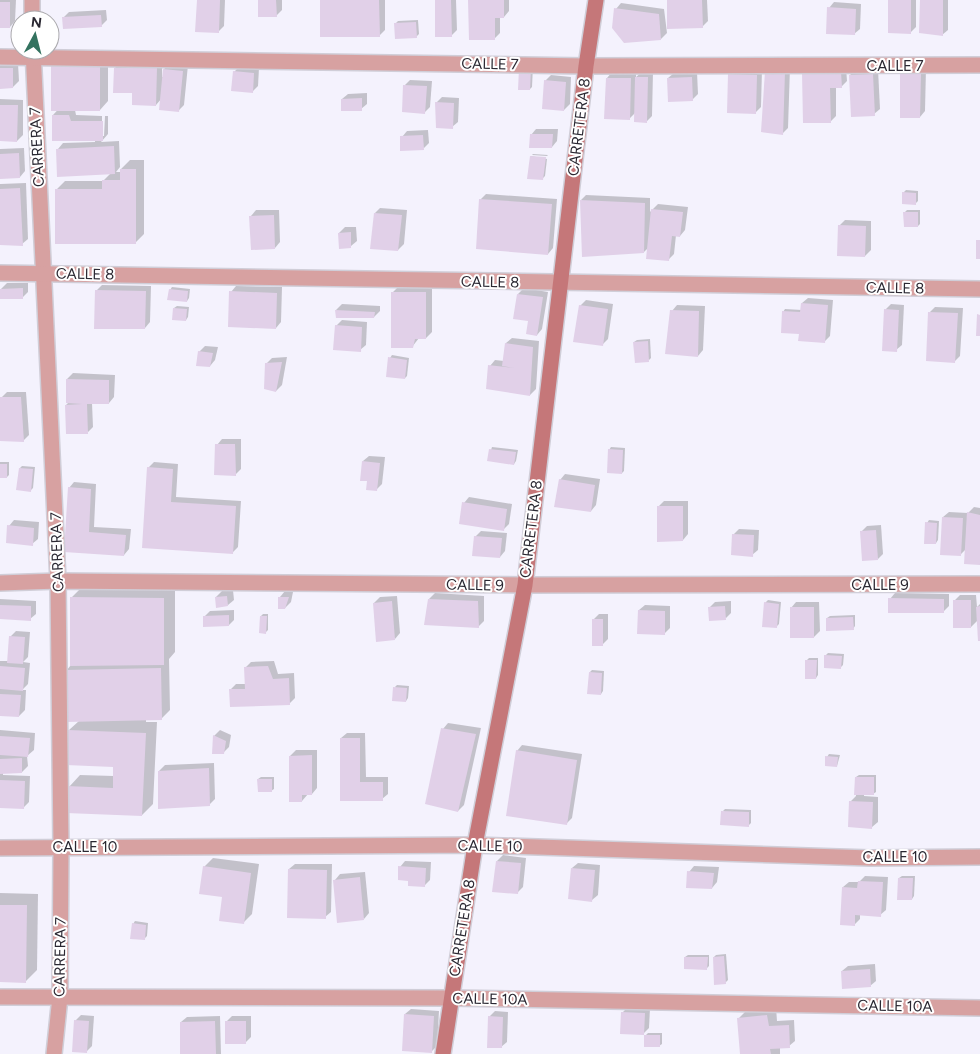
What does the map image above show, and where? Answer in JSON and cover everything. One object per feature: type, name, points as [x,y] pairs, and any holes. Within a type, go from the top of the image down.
[{"type":"street","name":"CARRETERA 8","points":[[443,1054],[474,845],[524,585],[586,66],[596,0]]},
{"type":"street","name":"CALLE 7","points":[[60,55],[586,66],[980,66]]},
{"type":"street","name":"CARRERA 7","points":[[33,60],[58,581],[61,848],[60,997],[54,1054]]},
{"type":"street","name":"CALLE 8","points":[[0,273],[560,284],[980,289]]},
{"type":"street","name":"CALLE 9","points":[[0,583],[58,581],[524,585],[980,584]]},
{"type":"street","name":"CALLE 10","points":[[0,848],[474,845],[870,858],[980,857]]},
{"type":"street","name":"CALLE 10A","points":[[0,997],[451,998],[980,1008]]},
{"type":"building","points":[[197,0],[220,0],[219,33],[195,32]]},
{"type":"building","points":[[258,0],[276,0],[277,17],[258,17]]},
{"type":"building","points":[[320,0],[379,0],[380,37],[320,37]]},
{"type":"building","points":[[435,0],[451,0],[452,37],[435,37]]},
{"type":"building","points":[[468,0],[504,0],[504,18],[495,18],[495,40],[469,40]]},
{"type":"building","points":[[667,0],[702,0],[703,28],[667,29]]},
{"type":"building","points":[[888,0],[911,0],[911,34],[888,33]]},
{"type":"building","points":[[920,0],[943,0],[943,36],[919,33]]},
{"type":"building","points":[[0,2],[10,2],[10,28],[0,28]]},
{"type":"building","points":[[827,7],[856,9],[855,35],[826,34]]},
{"type":"building","points":[[614,8],[659,14],[661,40],[624,43],[612,28]]},
{"type":"building","points":[[101,15],[102,27],[63,29],[62,17]]},
{"type":"building","points":[[416,22],[417,38],[395,39],[394,23]]},
{"type":"building","points":[[51,64],[100,64],[100,111],[51,111]]},
{"type":"building","points":[[0,68],[13,68],[13,88],[0,89]]},
{"type":"building","points":[[114,68],[157,68],[156,106],[132,105],[132,93],[113,93]]},
{"type":"building","points":[[519,68],[531,68],[530,90],[518,90]]},
{"type":"building","points":[[163,69],[183,71],[179,112],[159,110]]},
{"type":"building","points":[[233,71],[254,73],[253,93],[231,91]]},
{"type":"building","points":[[765,71],[785,72],[783,135],[761,132]]},
{"type":"building","points":[[841,72],[842,88],[830,88],[831,123],[803,123],[802,73]]},
{"type":"building","points":[[900,73],[921,73],[920,118],[900,118]]},
{"type":"building","points":[[728,74],[757,75],[756,114],[727,113]]},
{"type":"building","points":[[873,74],[875,116],[851,117],[849,75]]},
{"type":"building","points":[[635,77],[648,77],[647,123],[634,122]]},
{"type":"building","points":[[692,77],[693,101],[668,102],[667,78]]},
{"type":"building","points":[[606,78],[631,78],[630,120],[604,119]]},
{"type":"building","points":[[544,80],[566,82],[564,111],[542,109]]},
{"type":"building","points":[[403,85],[427,86],[425,114],[402,112]]},
{"type":"building","points":[[362,98],[362,111],[341,111],[341,99]]},
{"type":"building","points":[[435,102],[454,103],[453,129],[436,128]]},
{"type":"building","points":[[0,105],[18,105],[17,142],[0,141]]},
{"type":"building","points":[[52,115],[69,115],[71,121],[103,121],[103,141],[52,141]]},
{"type":"building","points":[[530,134],[553,134],[552,148],[529,148]]},
{"type":"building","points":[[423,135],[424,150],[400,151],[400,136]]},
{"type":"building","points":[[114,146],[115,174],[57,177],[56,149]]},
{"type":"building","points":[[19,153],[20,178],[0,179],[0,154]]},
{"type":"building","points":[[530,156],[546,157],[543,180],[527,179]]},
{"type":"building","points":[[120,169],[136,169],[136,244],[55,244],[55,189],[102,189],[102,180],[120,180]]},
{"type":"building","points":[[20,188],[23,246],[0,245],[0,189]]},
{"type":"building","points":[[902,192],[916,193],[916,205],[902,204]]},
{"type":"building","points":[[479,199],[552,204],[548,255],[476,249]]},
{"type":"building","points":[[580,200],[645,203],[644,253],[582,257]]},
{"type":"building","points":[[651,209],[683,212],[680,237],[672,236],[669,261],[646,259]]},
{"type":"building","points":[[903,212],[918,212],[918,227],[904,227]]},
{"type":"building","points":[[374,213],[402,215],[398,251],[370,249]]},
{"type":"building","points":[[274,215],[275,249],[251,250],[249,216]]},
{"type":"building","points":[[838,225],[866,226],[865,257],[837,256]]},
{"type":"building","points":[[351,232],[351,248],[339,249],[338,233]]},
{"type":"building","points":[[976,240],[980,240],[980,259],[976,259]]},
{"type":"building","points":[[23,288],[23,299],[0,299],[0,289]]},
{"type":"building","points":[[169,289],[188,291],[187,302],[167,300]]},
{"type":"building","points":[[95,290],[146,291],[145,329],[94,329]]},
{"type":"building","points":[[229,291],[277,293],[276,329],[228,327]]},
{"type":"building","points":[[391,292],[426,292],[426,339],[415,339],[413,348],[391,348]]},
{"type":"building","points":[[517,294],[543,297],[537,336],[526,334],[528,321],[513,319]]},
{"type":"building","points":[[801,303],[828,305],[825,343],[798,341],[799,334],[781,333],[782,311],[800,312]]},
{"type":"building","points":[[579,305],[608,309],[603,346],[573,342]]},
{"type":"building","points":[[173,308],[187,309],[186,321],[172,320]]},
{"type":"building","points":[[884,309],[899,310],[897,352],[882,351]]},
{"type":"building","points":[[335,310],[375,312],[374,318],[336,318]]},
{"type":"building","points":[[670,310],[699,311],[698,357],[665,354]]},
{"type":"building","points":[[928,312],[958,313],[955,363],[926,361]]},
{"type":"building","points":[[977,314],[980,315],[980,336],[976,336]]},
{"type":"building","points":[[335,325],[362,327],[361,352],[333,350]]},
{"type":"building","points":[[648,341],[649,362],[635,363],[633,342]]},
{"type":"building","points":[[505,343],[533,347],[530,396],[486,389],[488,365],[514,368],[502,366]]},
{"type":"building","points":[[198,351],[213,353],[210,367],[196,366]]},
{"type":"building","points":[[388,357],[407,360],[405,379],[386,377]]},
{"type":"building","points":[[282,362],[276,392],[264,389],[265,363]]},
{"type":"building","points":[[66,379],[109,380],[109,404],[87,404],[88,434],[66,434],[65,405],[82,404],[66,403]]},
{"type":"building","points":[[0,397],[21,397],[24,442],[0,441]]},
{"type":"building","points":[[215,444],[235,444],[236,476],[214,475]]},
{"type":"building","points":[[489,449],[516,452],[514,465],[487,461]]},
{"type":"building","points":[[608,449],[623,450],[622,474],[607,473]]},
{"type":"building","points":[[362,461],[380,463],[377,491],[366,490],[367,481],[360,481]]},
{"type":"building","points":[[0,464],[7,464],[7,478],[0,478]]},
{"type":"building","points":[[147,467],[173,469],[171,502],[236,506],[233,554],[142,548]]},
{"type":"building","points":[[19,468],[33,469],[31,492],[16,490]]},
{"type":"building","points":[[559,479],[595,485],[591,512],[554,507]]},
{"type":"building","points":[[68,487],[91,489],[89,532],[126,535],[124,556],[64,552]]},
{"type":"building","points":[[462,502],[507,509],[504,531],[459,524]]},
{"type":"building","points":[[657,506],[683,506],[683,541],[657,542]]},
{"type":"building","points":[[967,512],[980,515],[980,565],[964,564]]},
{"type":"building","points":[[942,517],[963,518],[961,556],[940,555]]},
{"type":"building","points":[[925,522],[937,523],[936,544],[924,544]]},
{"type":"building","points":[[7,525],[34,528],[33,546],[6,543]]},
{"type":"building","points":[[876,530],[878,560],[862,561],[860,531]]},
{"type":"building","points":[[732,534],[754,535],[753,557],[731,555]]},
{"type":"building","points":[[474,536],[502,538],[500,558],[472,556]]},
{"type":"building","points":[[227,596],[228,606],[216,608],[215,597]]},
{"type":"building","points":[[70,597],[164,598],[164,665],[70,666]]},
{"type":"building","points":[[278,597],[289,597],[285,609],[278,609]]},
{"type":"building","points":[[888,598],[944,599],[944,613],[888,613]]},
{"type":"building","points":[[428,599],[478,601],[479,628],[424,625]]},
{"type":"building","points":[[953,600],[971,600],[971,628],[953,628]]},
{"type":"building","points":[[392,601],[395,640],[376,642],[373,603]]},
{"type":"building","points":[[764,602],[779,604],[777,628],[762,627]]},
{"type":"building","points":[[0,605],[31,606],[31,621],[0,619]]},
{"type":"building","points":[[725,606],[726,620],[709,621],[708,607]]},
{"type":"building","points":[[980,606],[980,641],[978,641],[976,607]]},
{"type":"building","points":[[790,607],[814,607],[814,638],[790,638]]},
{"type":"building","points":[[638,610],[665,611],[665,635],[637,634]]},
{"type":"building","points":[[229,615],[229,626],[203,627],[203,616]]},
{"type":"building","points":[[260,616],[267,616],[266,634],[259,633]]},
{"type":"building","points":[[853,617],[854,630],[826,631],[826,618]]},
{"type":"building","points":[[592,619],[603,619],[603,646],[592,646]]},
{"type":"building","points":[[9,636],[25,637],[23,664],[7,663]]},
{"type":"building","points":[[824,655],[842,656],[841,669],[824,668]]},
{"type":"building","points":[[805,660],[817,660],[816,679],[805,679]]},
{"type":"building","points":[[0,666],[25,668],[23,691],[0,689]]},
{"type":"building","points":[[268,666],[273,679],[289,678],[290,705],[230,707],[229,689],[245,689],[244,667]]},
{"type":"building","points":[[161,668],[162,720],[66,722],[65,670]]},
{"type":"building","points":[[589,672],[602,673],[601,695],[587,694]]},
{"type":"building","points":[[393,687],[407,688],[406,702],[392,701]]},
{"type":"building","points":[[0,694],[21,695],[19,717],[0,716]]},
{"type":"building","points":[[441,728],[476,734],[458,812],[425,804]]},
{"type":"building","points":[[68,730],[146,733],[142,816],[66,813],[67,786],[113,788],[113,767],[66,765]]},
{"type":"building","points":[[213,735],[226,741],[224,754],[212,754]]},
{"type":"building","points":[[0,736],[30,738],[28,757],[0,755]]},
{"type":"building","points":[[340,738],[360,738],[360,782],[383,782],[383,801],[340,801]]},
{"type":"building","points":[[516,750],[577,760],[567,825],[506,816]]},
{"type":"building","points":[[312,755],[312,795],[302,795],[302,802],[289,802],[289,756]]},
{"type":"building","points":[[825,756],[838,757],[837,767],[825,766]]},
{"type":"building","points":[[22,758],[22,773],[0,774],[0,759]]},
{"type":"building","points":[[209,768],[210,806],[158,809],[158,771]]},
{"type":"building","points":[[855,777],[874,777],[874,795],[854,795]]},
{"type":"building","points":[[257,779],[272,779],[272,792],[258,792]]},
{"type":"building","points":[[0,780],[25,781],[24,809],[0,808]]},
{"type":"building","points":[[849,801],[873,802],[872,829],[848,827]]},
{"type":"building","points":[[721,811],[749,812],[749,827],[720,825]]},
{"type":"building","points":[[496,861],[521,863],[518,894],[492,892]]},
{"type":"building","points":[[203,866],[251,873],[244,924],[219,921],[222,897],[199,894]]},
{"type":"building","points":[[398,866],[426,868],[425,887],[408,886],[408,881],[398,880]]},
{"type":"building","points":[[571,868],[595,870],[592,902],[568,899]]},
{"type":"building","points":[[288,869],[327,870],[326,919],[287,918]]},
{"type":"building","points":[[687,871],[714,873],[712,889],[686,888]]},
{"type":"building","points":[[360,877],[364,920],[337,923],[333,880]]},
{"type":"building","points":[[898,878],[913,878],[912,900],[897,900]]},
{"type":"building","points":[[858,881],[883,882],[881,917],[855,915],[855,926],[840,925],[842,887],[857,888]]},
{"type":"building","points":[[0,905],[27,905],[26,983],[0,982]]},
{"type":"building","points":[[132,923],[146,925],[145,940],[130,939]]},
{"type":"building","points":[[724,956],[726,984],[714,985],[713,957]]},
{"type":"building","points":[[684,957],[708,957],[707,970],[684,969]]},
{"type":"building","points":[[870,969],[871,987],[842,989],[841,971]]},
{"type":"building","points":[[621,1012],[645,1013],[644,1035],[620,1034]]},
{"type":"building","points":[[404,1014],[434,1016],[432,1053],[402,1051]]},
{"type":"building","points":[[767,1015],[769,1026],[789,1025],[790,1048],[770,1049],[771,1054],[740,1054],[737,1018]]},
{"type":"building","points":[[488,1016],[503,1017],[502,1048],[487,1048]]},
{"type":"building","points":[[74,1020],[89,1021],[87,1053],[72,1052]]},
{"type":"building","points":[[215,1021],[216,1054],[180,1054],[180,1022]]},
{"type":"building","points":[[225,1021],[246,1021],[246,1044],[225,1044]]},
{"type":"building","points":[[644,1035],[660,1035],[660,1047],[644,1047]]}]
